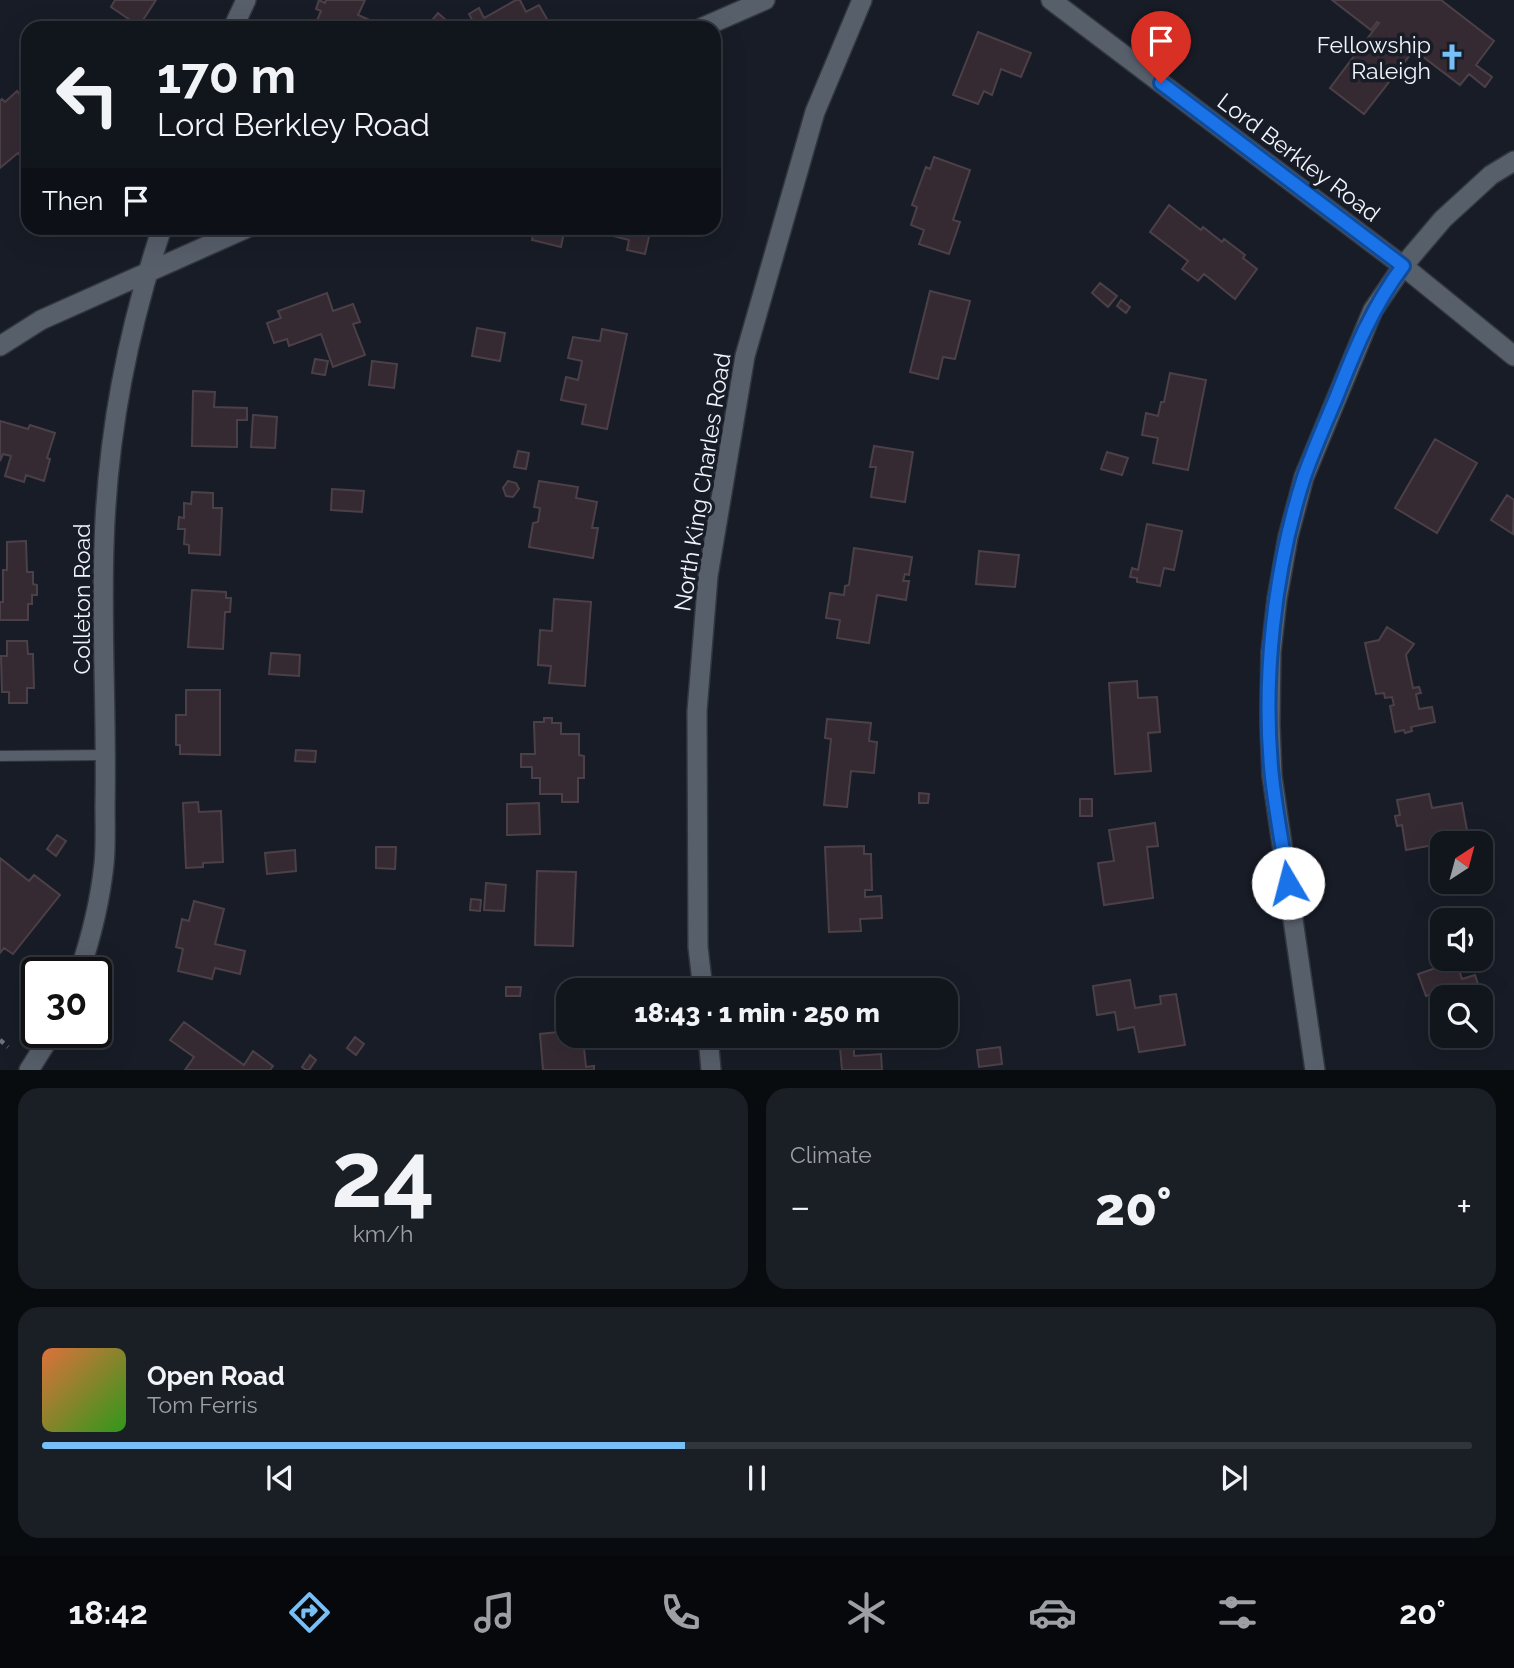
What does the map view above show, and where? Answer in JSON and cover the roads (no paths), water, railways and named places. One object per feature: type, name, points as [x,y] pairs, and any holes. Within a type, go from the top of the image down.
[{"type":"street","points":[[236,21],[246,0]]},
{"type":"street","points":[[717,21],[765,0]]},
{"type":"street","name":"North King Charles Road","points":[[701,978],[698,947],[697,711],[708,576],[745,356],[815,112],[863,0]]},
{"type":"street","name":"Lord Berkley Road","points":[[1051,0],[1403,266],[1514,356]]},
{"type":"street","points":[[1314,1069],[1272,776],[1271,652],[1288,537],[1304,477],[1373,310],[1403,266],[1443,219],[1473,190],[1514,161]]},
{"type":"street","name":"Colleton Road","points":[[84,957],[93,932],[104,864],[104,547],[107,485],[117,412],[147,271],[160,235]]},
{"type":"street","points":[[0,346],[41,320],[231,235]]},
{"type":"street","points":[[29,1069],[43,1048]]},
{"type":"street","points":[[709,1048],[711,1069]]},
{"type":"lane","points":[[0,757],[106,755]]},
{"type":"place","name":"Fellowship Raleigh","points":[[1452,57]]}]
